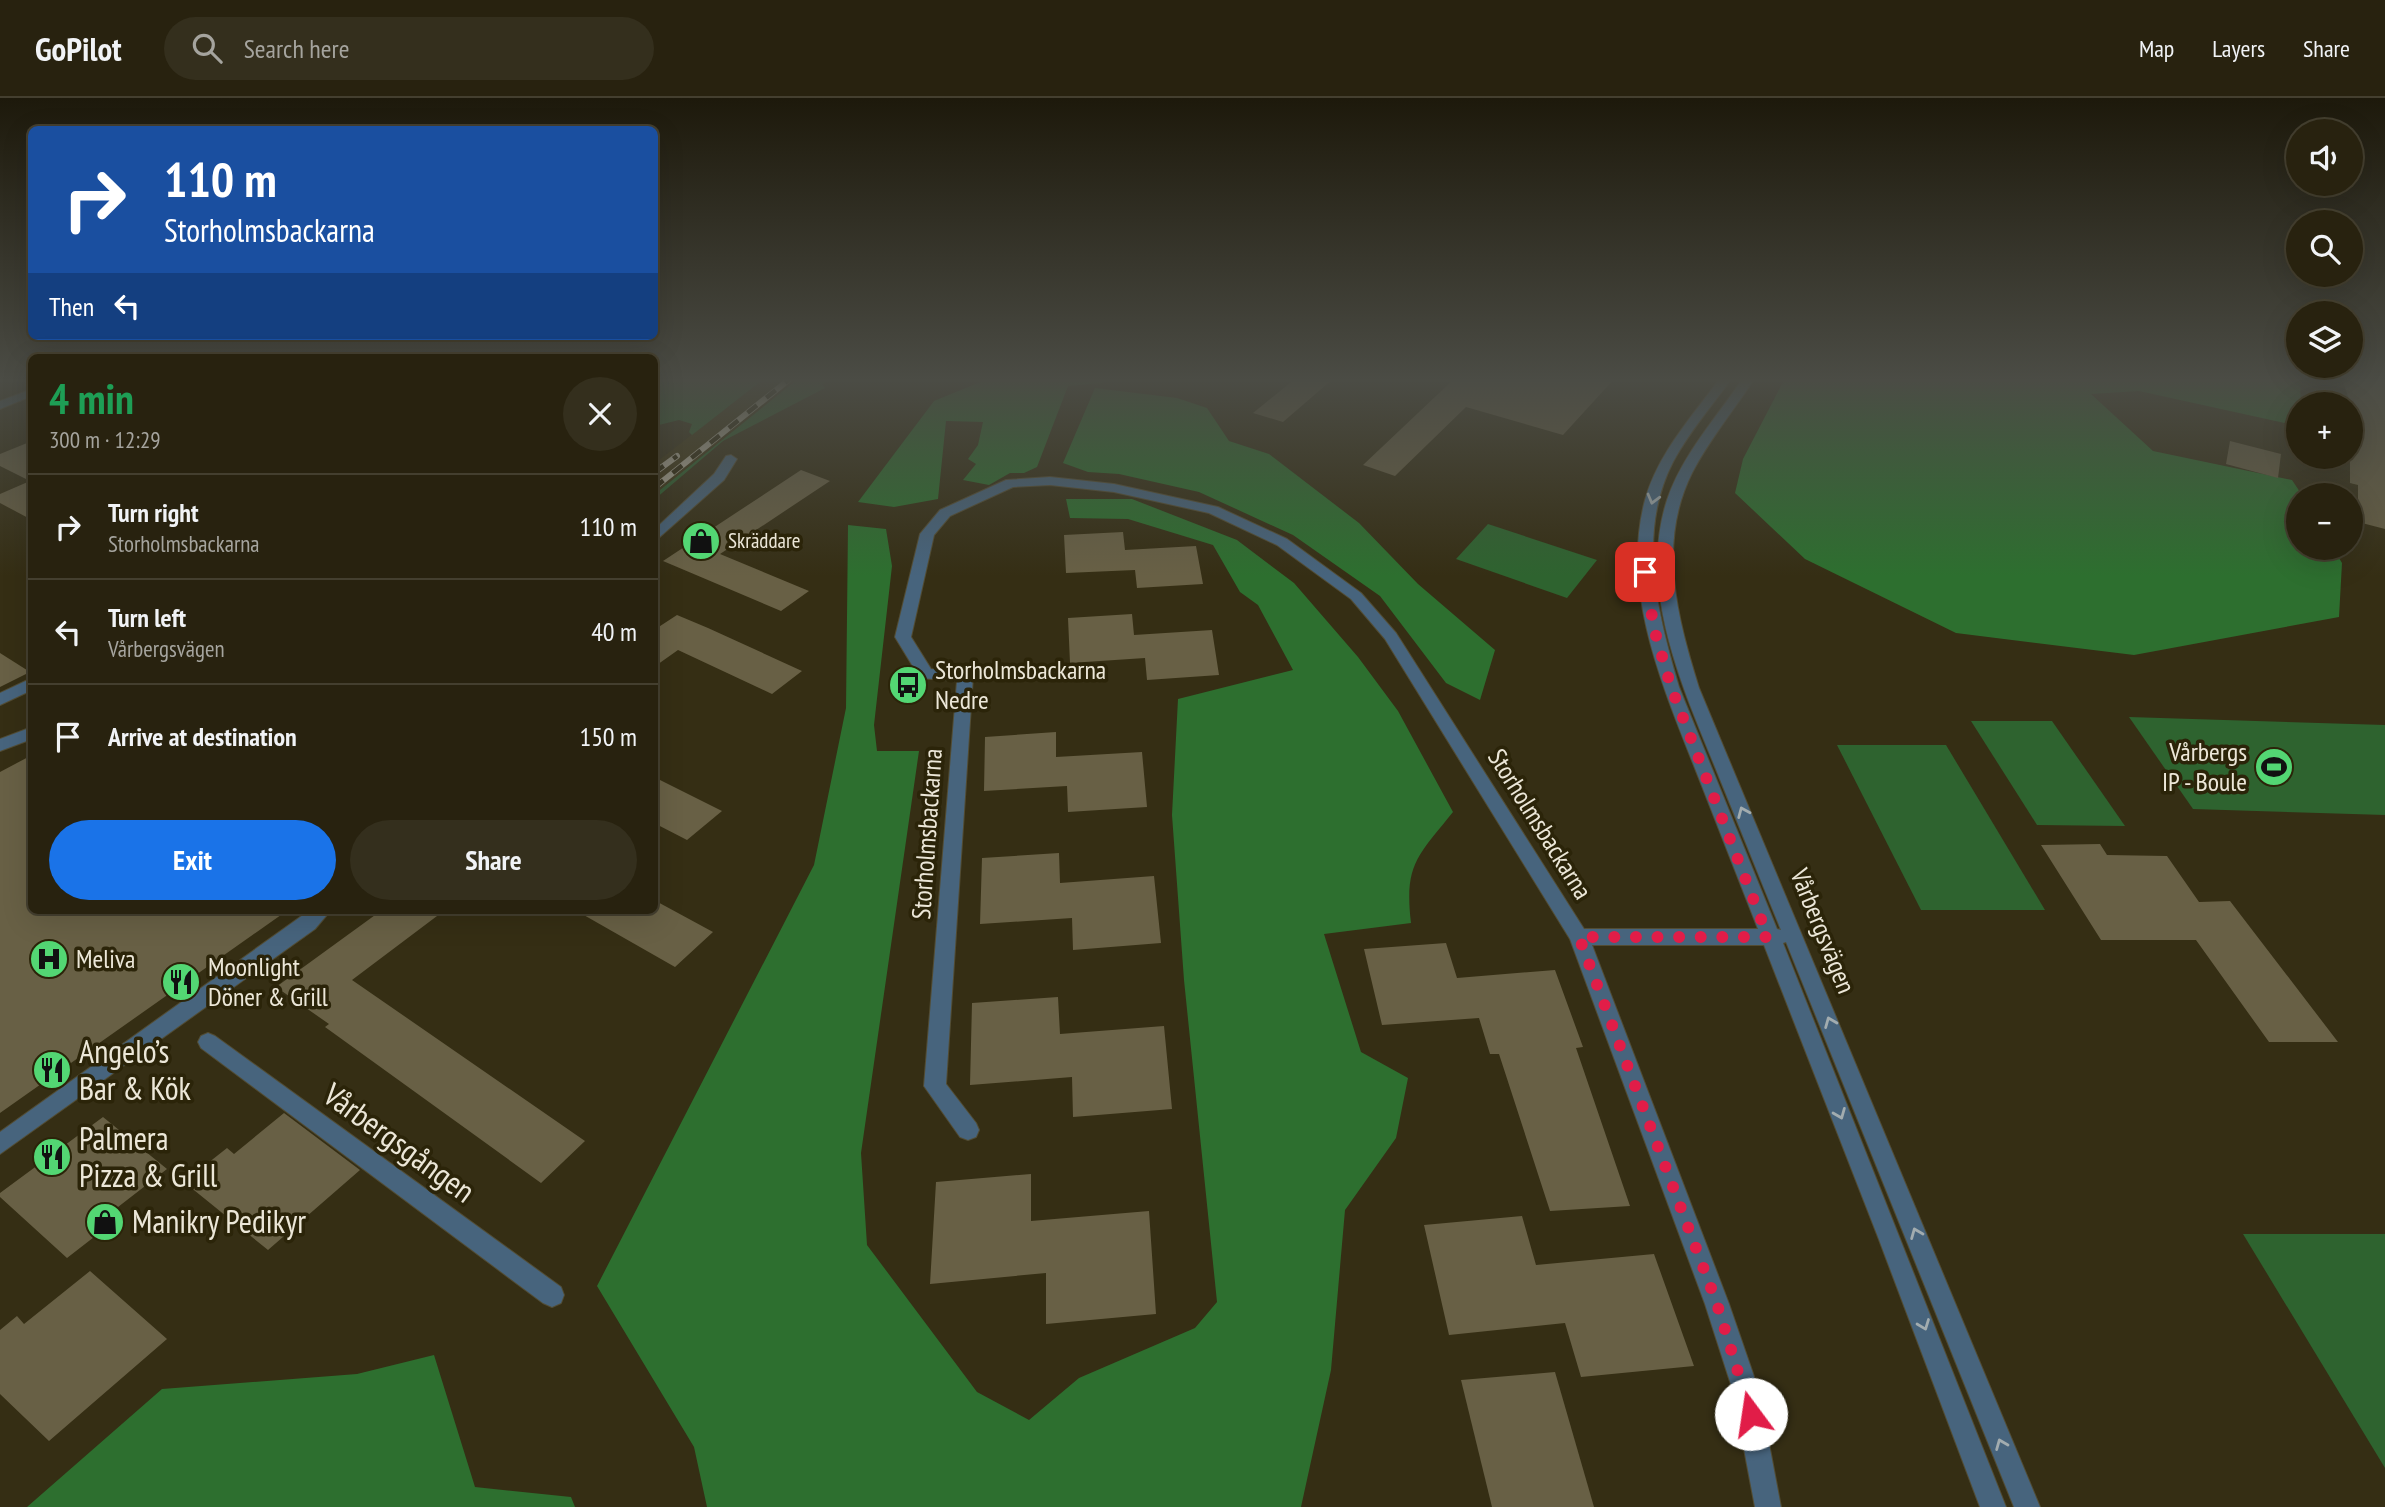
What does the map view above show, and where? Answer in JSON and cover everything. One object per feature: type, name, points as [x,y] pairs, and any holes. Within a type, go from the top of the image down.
[{"type":"street","name":"Vårbergsvägen","points":[[1681,444],[1664,469],[1653,494],[1644,555],[1646,589],[1671,687],[1768,937],[1890,1237],[1993,1507]]},
{"type":"street","name":"Vårbergsvägen","points":[[1705,444],[1685,474],[1667,527],[1667,592],[1674,631],[1691,688],[2026,1507]]},
{"type":"street","points":[[658,534],[719,477],[731,459]]},
{"type":"street","name":"Storholmsbackarna","points":[[968,1130],[935,1086],[965,676],[926,674],[903,638],[927,534],[945,513],[1011,483],[1050,481],[1114,488],[1213,510],[1282,542],[1356,596],[1391,636],[1579,937],[1717,1304],[1746,1391],[1768,1507]]},
{"type":"street","points":[[0,700],[28,685]]},
{"type":"street","points":[[0,745],[28,734]]},
{"type":"street","points":[[0,1144],[297,932],[318,914]]},
{"type":"street","name":"Storholmsbackarna","points":[[1579,937],[1795,938]]},
{"type":"street","name":"Vårbergsgången","points":[[208,1042],[552,1295]]},
{"type":"shaded area","points":[[680,444],[717,444],[658,492],[658,461]]},
{"type":"green space","points":[[717,444],[720,444],[658,496],[658,492]]},
{"type":"green space","points":[[902,444],[944,444],[938,499],[894,507],[858,502]]},
{"type":"green space","points":[[1046,444],[1037,467],[1024,473],[1010,473],[989,485],[963,480],[976,464],[968,459],[978,445]]},
{"type":"green space","points":[[1071,444],[1237,444],[1269,454],[1359,523],[1418,584],[1495,650],[1480,700],[1446,683],[1380,596],[1293,535],[1199,492],[1119,474],[1088,472],[1063,463]]},
{"type":"green space","points":[[1751,444],[2145,444],[2153,451],[2292,480],[2294,483],[2286,483],[2286,560],[2340,560],[2339,617],[2134,655],[1956,633],[1805,559],[1735,493],[1743,459]]},
{"type":"green space","points":[[1066,499],[1132,499],[1237,540],[1294,583],[1358,657],[1398,711],[1453,812],[1416,862],[1410,887],[1411,923],[1324,934],[1361,1052],[1408,1078],[1396,1138],[1345,1210],[1331,1370],[1301,1507],[707,1507],[694,1447],[597,1286],[814,865],[846,708],[848,525],[886,529],[892,566],[874,725],[877,751],[919,751],[861,1153],[867,1245],[977,1392],[1029,1420],[1079,1378],[1195,1328],[1217,1302],[1184,980],[1172,815],[1178,699],[1293,670],[1258,605],[1240,592],[1213,545],[1128,519],[1070,518]]},
{"type":"green space","points":[[1488,524],[1597,560],[1567,598],[1456,559]]},
{"type":"green space","name":"Vårbergs IP - Boule","points":[[2129,717],[2385,725],[2385,815],[2193,809]]},
{"type":"green space","points":[[1971,721],[2052,721],[2125,826],[2037,825]]},
{"type":"green space","points":[[1837,745],[1946,745],[2045,910],[1921,910]]},
{"type":"green space","points":[[2243,1234],[2385,1234],[2385,1468]]},
{"type":"green space","points":[[434,1355],[475,1487],[571,1497],[575,1507],[27,1507],[162,1389],[357,1374]]},
{"type":"building","points":[[28,444],[28,480],[0,466],[0,454]]},
{"type":"building","points":[[1385,444],[1428,444],[1395,476],[1363,465]]},
{"type":"building","points":[[2230,444],[2241,444],[2281,454],[2278,478],[2226,464]]},
{"type":"building","points":[[2363,444],[2385,444],[2385,529],[2363,523],[2363,483],[2350,483],[2350,469],[2363,469]]},
{"type":"building","points":[[801,470],[830,481],[720,554],[809,591],[781,611],[663,561]]},
{"type":"building","points":[[28,482],[28,518],[0,503],[0,494]]},
{"type":"building","points":[[1123,532],[1125,550],[1196,546],[1203,584],[1137,588],[1135,570],[1066,573],[1064,535]]},
{"type":"building","points":[[1132,614],[1134,635],[1212,630],[1219,675],[1147,680],[1145,658],[1070,663],[1068,618]]},
{"type":"building","points":[[677,615],[802,671],[772,694],[678,650],[658,664],[658,627]]},
{"type":"building","points":[[0,653],[28,673],[0,687]]},
{"type":"building","points":[[1056,732],[1056,757],[1142,752],[1147,807],[1068,812],[1067,786],[984,791],[985,737]]},
{"type":"building","points":[[28,757],[28,914],[282,914],[0,1113],[0,772]]},
{"type":"building","points":[[658,779],[722,811],[687,840],[658,825]]},
{"type":"building","points":[[2100,844],[2107,855],[2167,856],[2199,902],[2230,901],[2338,1042],[2269,1042],[2196,940],[2101,940],[2041,845]]},
{"type":"building","points":[[1059,853],[1060,883],[1154,876],[1161,943],[1073,950],[1072,918],[980,924],[982,858]]},
{"type":"building","points":[[658,902],[713,932],[675,967],[582,914],[658,914]]},
{"type":"building","points":[[376,914],[440,914],[352,980],[585,1141],[541,1183],[325,1027],[329,1024],[276,987]]},
{"type":"building","points":[[1446,943],[1457,978],[1555,970],[1583,1047],[1576,1048],[1630,1206],[1550,1211],[1499,1054],[1490,1054],[1479,1018],[1382,1025],[1364,949]]},
{"type":"building","points":[[1058,997],[1060,1034],[1164,1026],[1172,1109],[1073,1117],[1072,1077],[970,1085],[972,1003]]},
{"type":"building","points":[[284,1113],[360,1170],[268,1250],[184,1182],[227,1148],[234,1154]]},
{"type":"building","points":[[103,1117],[167,1169],[109,1214],[116,1220],[67,1258],[0,1197],[0,1193]]},
{"type":"building","points":[[1031,1174],[1031,1221],[1149,1211],[1156,1314],[1046,1324],[1046,1273],[930,1284],[936,1182]]},
{"type":"building","points":[[1522,1216],[1536,1265],[1654,1254],[1694,1366],[1581,1377],[1565,1323],[1449,1335],[1424,1225]]},
{"type":"building","points":[[90,1271],[167,1339],[49,1441],[0,1394],[0,1330],[17,1316],[24,1324]]},
{"type":"building","points":[[1555,1372],[1594,1507],[1492,1507],[1461,1380]]},
{"type":"railway","points":[[658,485],[709,444]]},
{"type":"railway","points":[[658,470],[677,456]]},
{"type":"place","name":"Skräddare","points":[[701,541]]},
{"type":"place","name":"Storholmsbackarna Nedre","points":[[908,685]]},
{"type":"place","name":"Vårbergs IP - Boule","points":[[2274,767]]},
{"type":"place","name":"Meliva","points":[[49,959]]},
{"type":"place","name":"Moonlight Döner & Grill","points":[[181,982]]},
{"type":"place","name":"Angelo’s Bar & Kök","points":[[52,1070]]},
{"type":"place","name":"Palmera Pizza & Grill","points":[[52,1157]]},
{"type":"place","name":"Manikry Pedikyr","points":[[105,1222]]},
{"type":"route","points":[[1645,572],[1654,629],[1671,687],[1768,937],[1579,937],[1717,1304],[1751,1414]]}]
